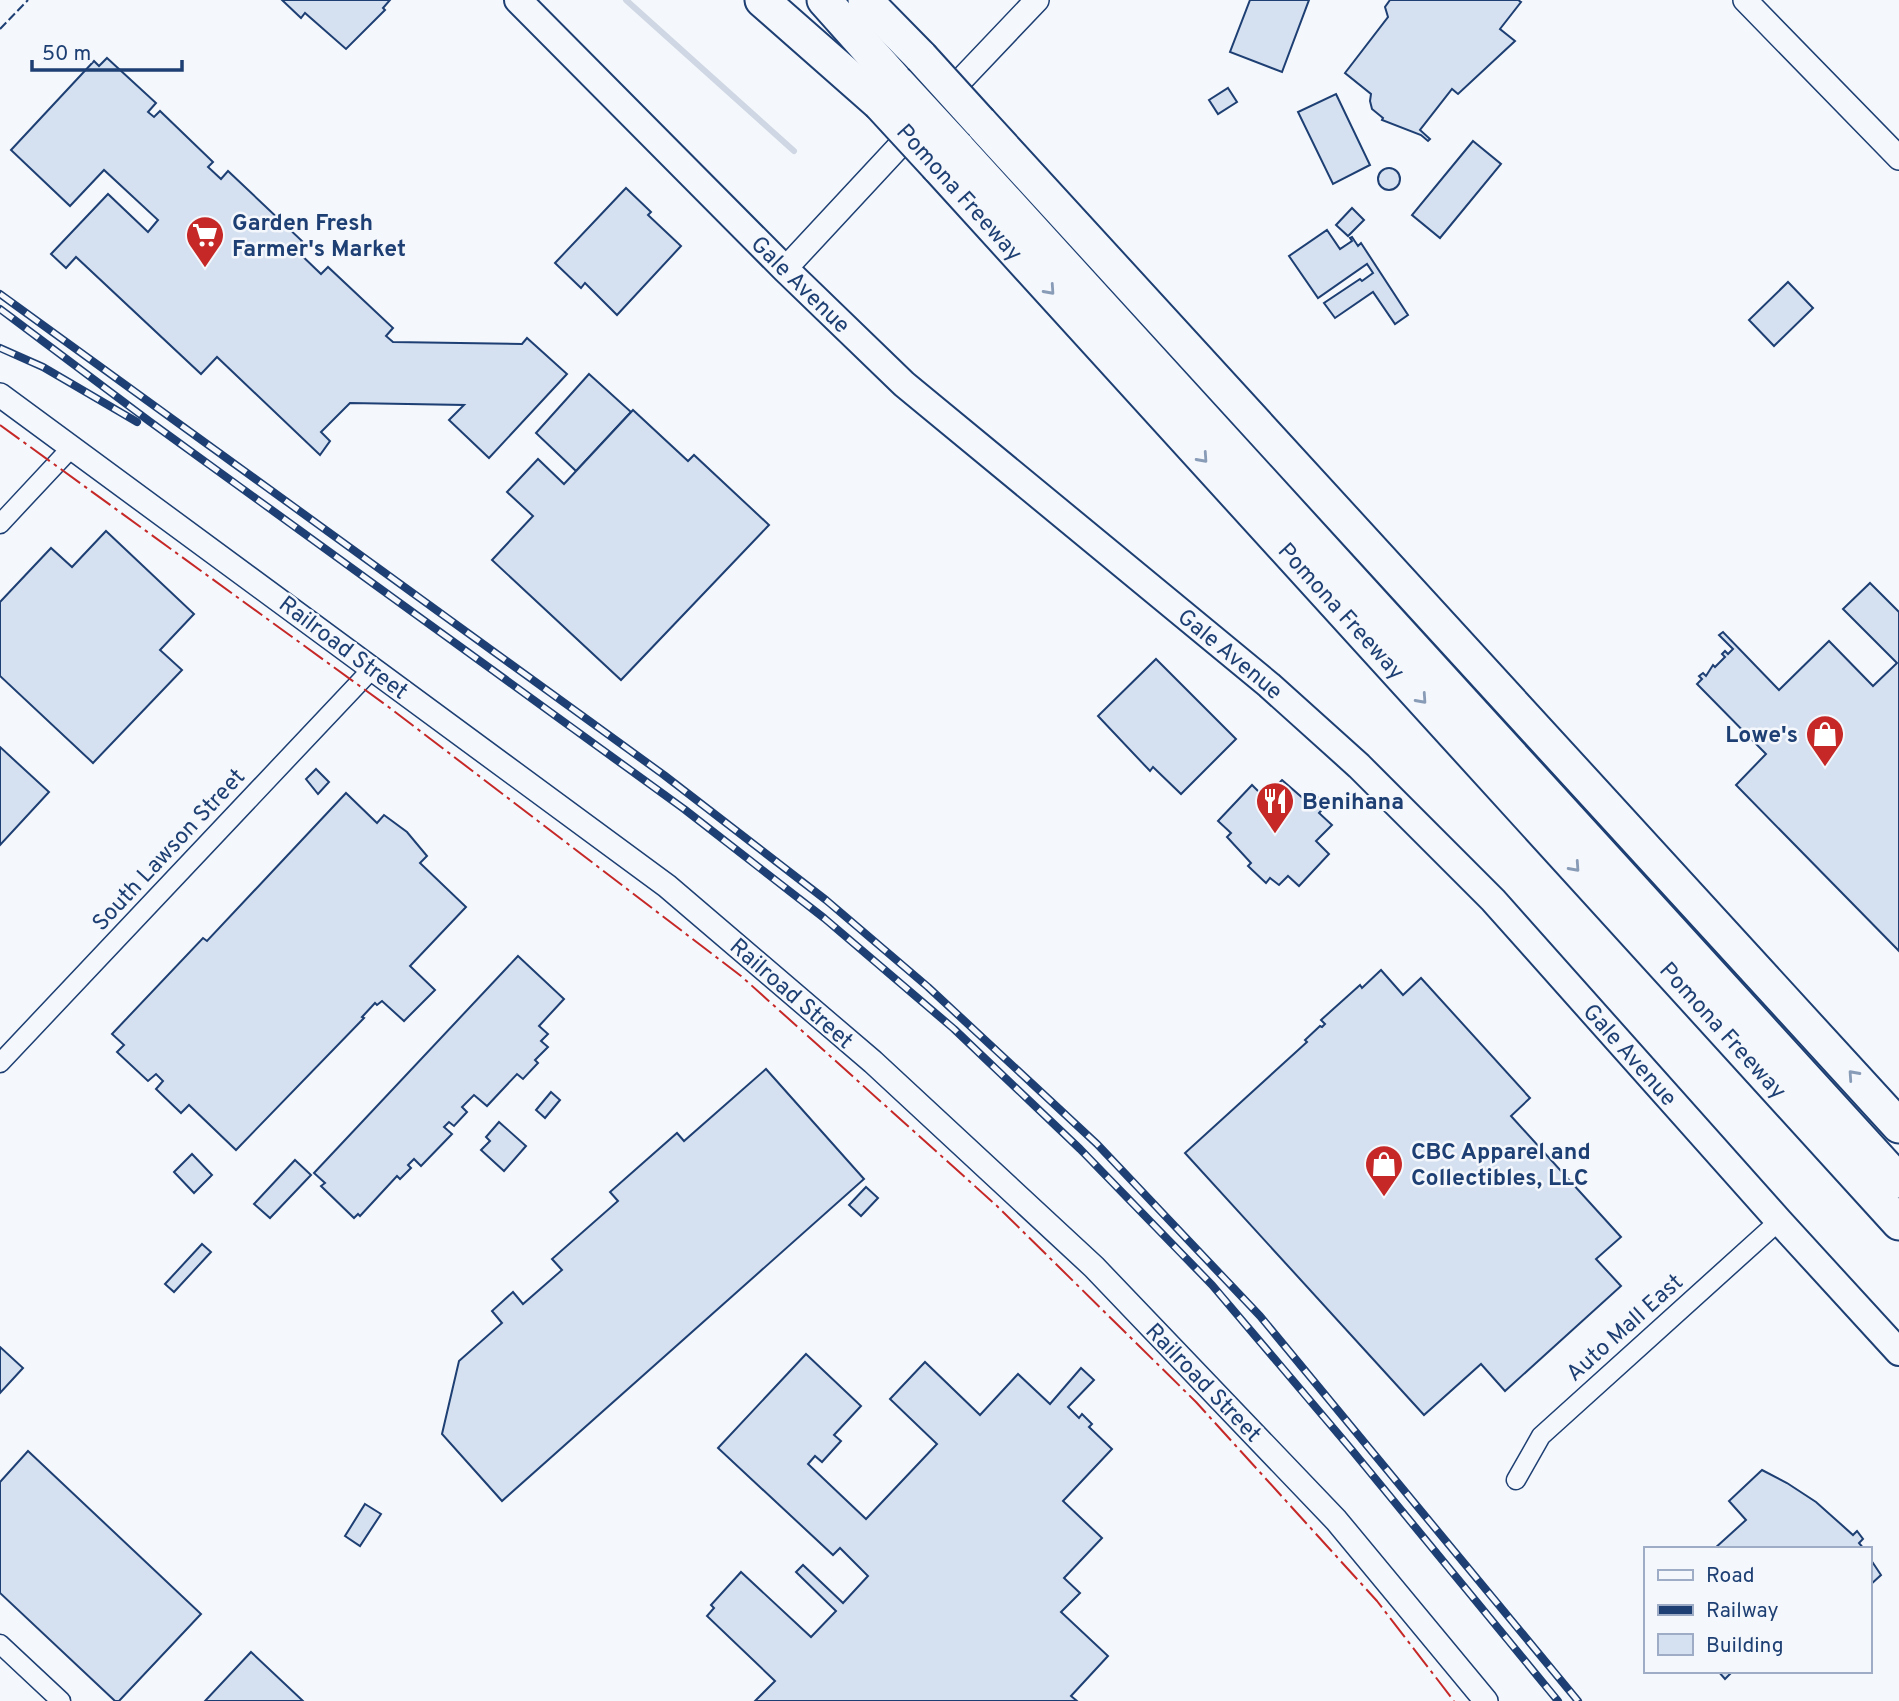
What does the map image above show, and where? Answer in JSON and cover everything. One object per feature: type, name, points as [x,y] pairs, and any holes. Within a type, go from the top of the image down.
[{"type":"highway","points":[[762,0],[902,79]]},
{"type":"highway","name":"Pomona Freeway","points":[[783,0],[902,79],[1899,1126]]},
{"type":"highway","points":[[824,0],[902,79]]},
{"type":"highway","points":[[843,0],[902,79]]},
{"type":"highway","name":"Pomona Freeway","points":[[865,0],[902,79],[961,143],[1899,1223]]},
{"type":"highway","points":[[961,143],[1899,1160]]},
{"type":"highway","points":[[961,143],[1899,1181]]},
{"type":"main road","name":"Gale Avenue","points":[[518,0],[785,269],[904,384],[1269,685],[1359,766],[1493,900],[1779,1222],[1899,1352]]},
{"type":"street","points":[[785,269],[1037,0]]},
{"type":"street","points":[[1745,0],[1899,158]]},
{"type":"street","name":"Railroad Street","points":[[0,395],[667,886],[893,1080],[1094,1267],[1336,1520],[1486,1701]]},
{"type":"street","points":[[0,524],[72,447]]},
{"type":"street","name":"South Lawson Street","points":[[0,1063],[373,668]]},
{"type":"street","name":"Auto Mall East","points":[[1516,1480],[1541,1436],[1779,1222]]},
{"type":"street","points":[[0,1643],[61,1701]]},
{"type":"building","points":[[282,0],[390,0],[383,8],[385,10],[346,49],[305,13],[301,18]]},
{"type":"building","points":[[1250,0],[1309,0],[1282,72],[1230,52]]},
{"type":"building","points":[[1390,0],[1521,2],[1500,29],[1515,41],[1458,94],[1452,89],[1420,130],[1430,139],[1428,141],[1421,135],[1382,120],[1372,109],[1371,94],[1345,73],[1388,17],[1385,7]]},
{"type":"building","points":[[107,58],[156,103],[148,112],[154,117],[160,111],[213,162],[208,167],[221,179],[228,171],[302,241],[295,249],[321,274],[328,267],[393,328],[386,336],[393,342],[522,344],[527,338],[567,374],[489,458],[449,420],[464,405],[350,403],[321,432],[330,441],[320,455],[217,357],[201,374],[76,257],[66,268],[51,254],[108,194],[148,232],[158,220],[104,170],[70,206],[11,150],[94,61],[99,66]]},
{"type":"building","points":[[1228,88],[1237,102],[1218,114],[1209,100]]},
{"type":"building","points":[[1336,94],[1370,165],[1333,184],[1298,112]]},
{"type":"building","points":[[1473,141],[1501,164],[1440,238],[1412,215]]},
{"type":"building","points":[[1389,168],[1397,171],[1400,179],[1397,187],[1389,190],[1381,187],[1378,179],[1381,171]]},
{"type":"building","points":[[626,188],[651,212],[648,215],[681,246],[617,315],[585,283],[581,288],[555,263]]},
{"type":"building","points":[[1352,208],[1364,220],[1348,236],[1336,225]]},
{"type":"building","points":[[1327,230],[1340,249],[1352,241],[1352,237],[1358,246],[1361,243],[1408,315],[1395,324],[1373,292],[1335,318],[1324,303],[1373,273],[1367,264],[1318,298],[1289,256]]},
{"type":"building","points":[[1788,282],[1813,308],[1774,346],[1749,320]]},
{"type":"building","points":[[589,374],[631,412],[576,471],[536,433]]},
{"type":"building","points":[[633,410],[688,461],[694,455],[769,525],[621,680],[492,560],[533,516],[507,492],[538,459],[564,484]]},
{"type":"building","points":[[106,531],[194,614],[160,650],[182,670],[93,763],[0,676],[0,602],[51,548],[72,567]]},
{"type":"building","name":"Lowe's","points":[[1870,583],[1899,612],[1899,951],[1736,785],[1766,754],[1697,684],[1702,679],[1699,676],[1703,673],[1706,676],[1713,665],[1715,667],[1725,657],[1722,654],[1725,651],[1728,654],[1733,649],[1719,635],[1723,632],[1779,690],[1829,641],[1873,686],[1897,663],[1843,609]]},
{"type":"building","points":[[1156,659],[1236,739],[1181,794],[1153,767],[1150,771],[1098,716]]},
{"type":"building","points":[[0,747],[49,792],[0,845]]},
{"type":"building","points":[[316,769],[329,782],[318,794],[306,779]]},
{"type":"building","name":"Benihana","points":[[1282,780],[1305,800],[1312,792],[1326,805],[1319,813],[1332,825],[1316,841],[1329,854],[1299,886],[1288,876],[1279,885],[1270,878],[1266,883],[1248,866],[1251,863],[1227,837],[1231,833],[1218,821],[1252,785],[1263,796],[1270,788],[1279,797],[1283,793],[1276,786]]},
{"type":"building","points":[[346,793],[377,823],[384,815],[407,832],[427,856],[420,863],[466,907],[410,966],[435,990],[404,1021],[382,1001],[377,1005],[375,1003],[362,1017],[364,1018],[236,1150],[189,1105],[181,1113],[156,1089],[163,1081],[156,1074],[148,1081],[117,1052],[124,1045],[112,1034],[203,938],[207,941]]},
{"type":"building","points":[[518,956],[564,999],[539,1026],[548,1034],[541,1041],[548,1047],[535,1060],[538,1063],[523,1079],[517,1074],[487,1106],[474,1095],[462,1107],[467,1112],[454,1126],[449,1122],[444,1127],[452,1134],[421,1166],[414,1159],[408,1165],[411,1168],[400,1179],[397,1176],[360,1216],[358,1214],[354,1218],[321,1186],[325,1183],[314,1173]]},
{"type":"building","points":[[1381,970],[1403,995],[1421,978],[1530,1098],[1511,1116],[1621,1237],[1596,1259],[1621,1286],[1505,1391],[1481,1364],[1424,1415],[1185,1153],[1307,1042],[1305,1040],[1325,1024],[1321,1020]]},
{"type":"building","points":[[766,1069],[864,1179],[502,1501],[442,1434],[459,1361],[502,1323],[492,1311],[513,1292],[523,1304],[562,1270],[552,1259],[618,1201],[610,1192],[677,1133],[684,1141]]},
{"type":"building","points":[[551,1092],[560,1100],[545,1118],[536,1110]]},
{"type":"building","points":[[499,1122],[526,1146],[504,1171],[481,1150],[490,1141],[486,1137]]},
{"type":"building","points":[[192,1154],[212,1175],[194,1193],[174,1172]]},
{"type":"building","points":[[295,1160],[311,1175],[270,1218],[254,1204]]},
{"type":"building","points":[[866,1187],[878,1198],[861,1216],[849,1205]]},
{"type":"building","points":[[202,1244],[211,1252],[174,1292],[165,1284]]},
{"type":"building","points":[[0,1347],[23,1368],[0,1393]]},
{"type":"building","points":[[806,1354],[861,1406],[834,1435],[841,1441],[822,1462],[815,1456],[808,1464],[866,1519],[937,1444],[890,1399],[925,1362],[980,1415],[1018,1374],[1050,1404],[1081,1368],[1094,1380],[1068,1407],[1079,1418],[1082,1414],[1092,1424],[1089,1427],[1112,1449],[1063,1501],[1102,1538],[1064,1578],[1080,1593],[1061,1612],[1108,1656],[1071,1696],[1077,1701],[755,1701],[775,1681],[707,1616],[714,1608],[711,1605],[741,1572],[811,1637],[836,1611],[796,1572],[803,1565],[843,1603],[868,1576],[840,1548],[833,1555],[718,1448]]},
{"type":"building","points":[[28,1451],[201,1614],[119,1701],[115,1701],[0,1593],[0,1482]]},
{"type":"building","points":[[1762,1470],[1816,1502],[1853,1535],[1857,1531],[1863,1539],[1859,1543],[1862,1547],[1716,1547],[1746,1520],[1729,1501]]},
{"type":"building","points":[[365,1504],[381,1514],[360,1546],[345,1536]]},
{"type":"building","points":[[1871,1560],[1881,1575],[1871,1584]]},
{"type":"building","points":[[251,1652],[303,1701],[205,1701]]},
{"type":"building","points":[[1720,1673],[1731,1673],[1725,1679]]},
{"type":"waterway","points":[[626,0],[794,151]]},
{"type":"railway","points":[[0,294],[664,775],[826,900],[928,987],[1097,1144],[1260,1316],[1578,1701]]},
{"type":"railway","points":[[0,309],[149,421],[684,809],[824,918],[954,1029],[1080,1149],[1212,1285],[1558,1701]]},
{"type":"railway","points":[[0,348],[43,367],[137,422]]},
{"type":"fence","points":[[0,29],[28,0]]},
{"type":"power","points":[[0,425],[390,708],[741,976],[997,1206],[1196,1402],[1377,1601],[1454,1701]]},
{"type":"place","name":"Garden Fresh Farmer's Market","points":[[205,269]]},
{"type":"place","name":"Lowe's","points":[[1825,768]]},
{"type":"place","name":"Benihana","points":[[1275,835]]},
{"type":"place","name":"CBC Apparel and Collectibles, LLC","points":[[1384,1198]]}]
